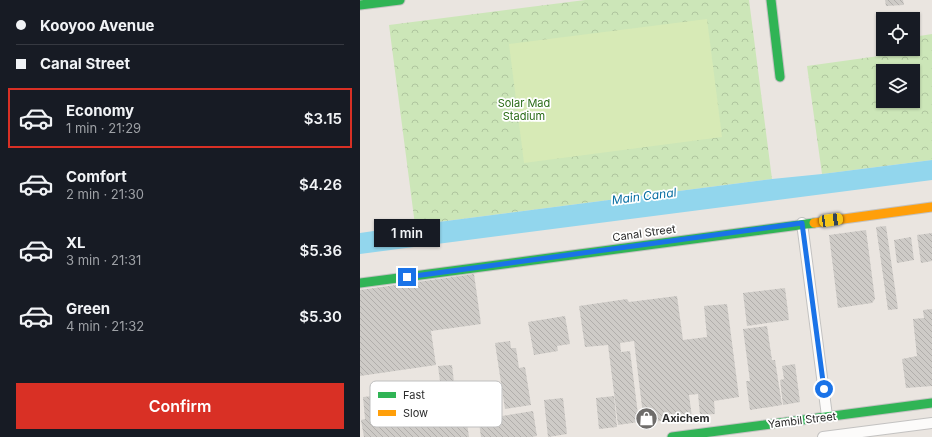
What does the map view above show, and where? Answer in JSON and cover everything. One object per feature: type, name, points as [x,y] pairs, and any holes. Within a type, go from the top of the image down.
[{"type":"street","points":[[360,5],[400,0]]},
{"type":"street","points":[[770,0],[780,77]]},
{"type":"street","name":"Canal Street","points":[[360,283],[932,206]]},
{"type":"street","points":[[802,223],[827,416]]},
{"type":"street","name":"Yambil Street","points":[[672,437],[932,403]]},
{"type":"street","name":"Yambil Street","points":[[828,437],[932,423]]},
{"type":"green space","name":"Solar Mad Stadium","points":[[585,0],[749,0],[772,179],[415,225],[389,25]]},
{"type":"green space","points":[[707,19],[722,137],[524,163],[509,44]]},
{"type":"green space","points":[[932,34],[932,160],[822,174],[807,66],[879,56],[920,56],[920,36]]},
{"type":"water","name":"Main Canal","points":[[932,160],[932,180],[360,254],[360,233],[772,179]]},
{"type":"building","points":[[885,0],[903,0],[904,5],[886,6]]},
{"type":"building","points":[[886,226],[898,309],[888,310],[876,227]]},
{"type":"building","points":[[866,230],[875,299],[872,303],[838,308],[829,235]]},
{"type":"building","points":[[932,233],[932,261],[921,263],[917,235]]},
{"type":"building","points":[[911,237],[914,260],[897,263],[894,240]]},
{"type":"building","points":[[474,274],[481,324],[431,331],[436,365],[360,376],[360,290]]},
{"type":"building","points":[[785,288],[789,320],[747,326],[743,293]]},
{"type":"building","points":[[677,296],[683,340],[707,337],[704,306],[727,304],[739,397],[714,401],[715,414],[700,415],[698,394],[689,395],[692,417],[644,423],[634,341],[620,343],[621,352],[630,351],[639,422],[618,425],[608,345],[585,347],[579,306],[627,299],[629,302]]},
{"type":"building","points":[[932,309],[932,386],[906,388],[902,359],[917,356],[913,319],[924,318],[923,310]]},
{"type":"building","points":[[565,316],[570,344],[557,346],[558,351],[534,355],[528,322]]},
{"type":"building","points":[[767,326],[772,360],[775,360],[782,405],[750,410],[746,381],[750,381],[743,329]]},
{"type":"building","points":[[510,341],[511,348],[516,348],[519,368],[525,367],[531,405],[505,409],[502,381],[501,381],[495,343]]},
{"type":"building","points":[[795,364],[800,402],[783,405],[780,380],[784,379],[782,366]]},
{"type":"building","points":[[452,365],[454,381],[440,381],[438,366]]},
{"type":"building","points":[[370,396],[370,427],[468,427],[469,437],[364,437],[361,420],[365,419],[363,397]]},
{"type":"building","points":[[614,396],[617,427],[599,429],[596,398]]},
{"type":"building","points":[[563,398],[567,434],[548,437],[544,400]]},
{"type":"building","points":[[533,411],[537,436],[481,437],[480,427],[502,427],[502,416]]},
{"type":"traffic: fast","points":[[360,5],[400,0]]},
{"type":"traffic: fast","points":[[771,0],[780,77]]},
{"type":"traffic: fast","points":[[360,283],[814,223]]},
{"type":"traffic: fast","points":[[672,437],[932,403]]},
{"type":"traffic: slow","points":[[814,223],[932,207]]},
{"type":"place","name":"Axichem","points":[[647,418]]},
{"type":"route","points":[[407,277],[802,223],[824,389]]}]
